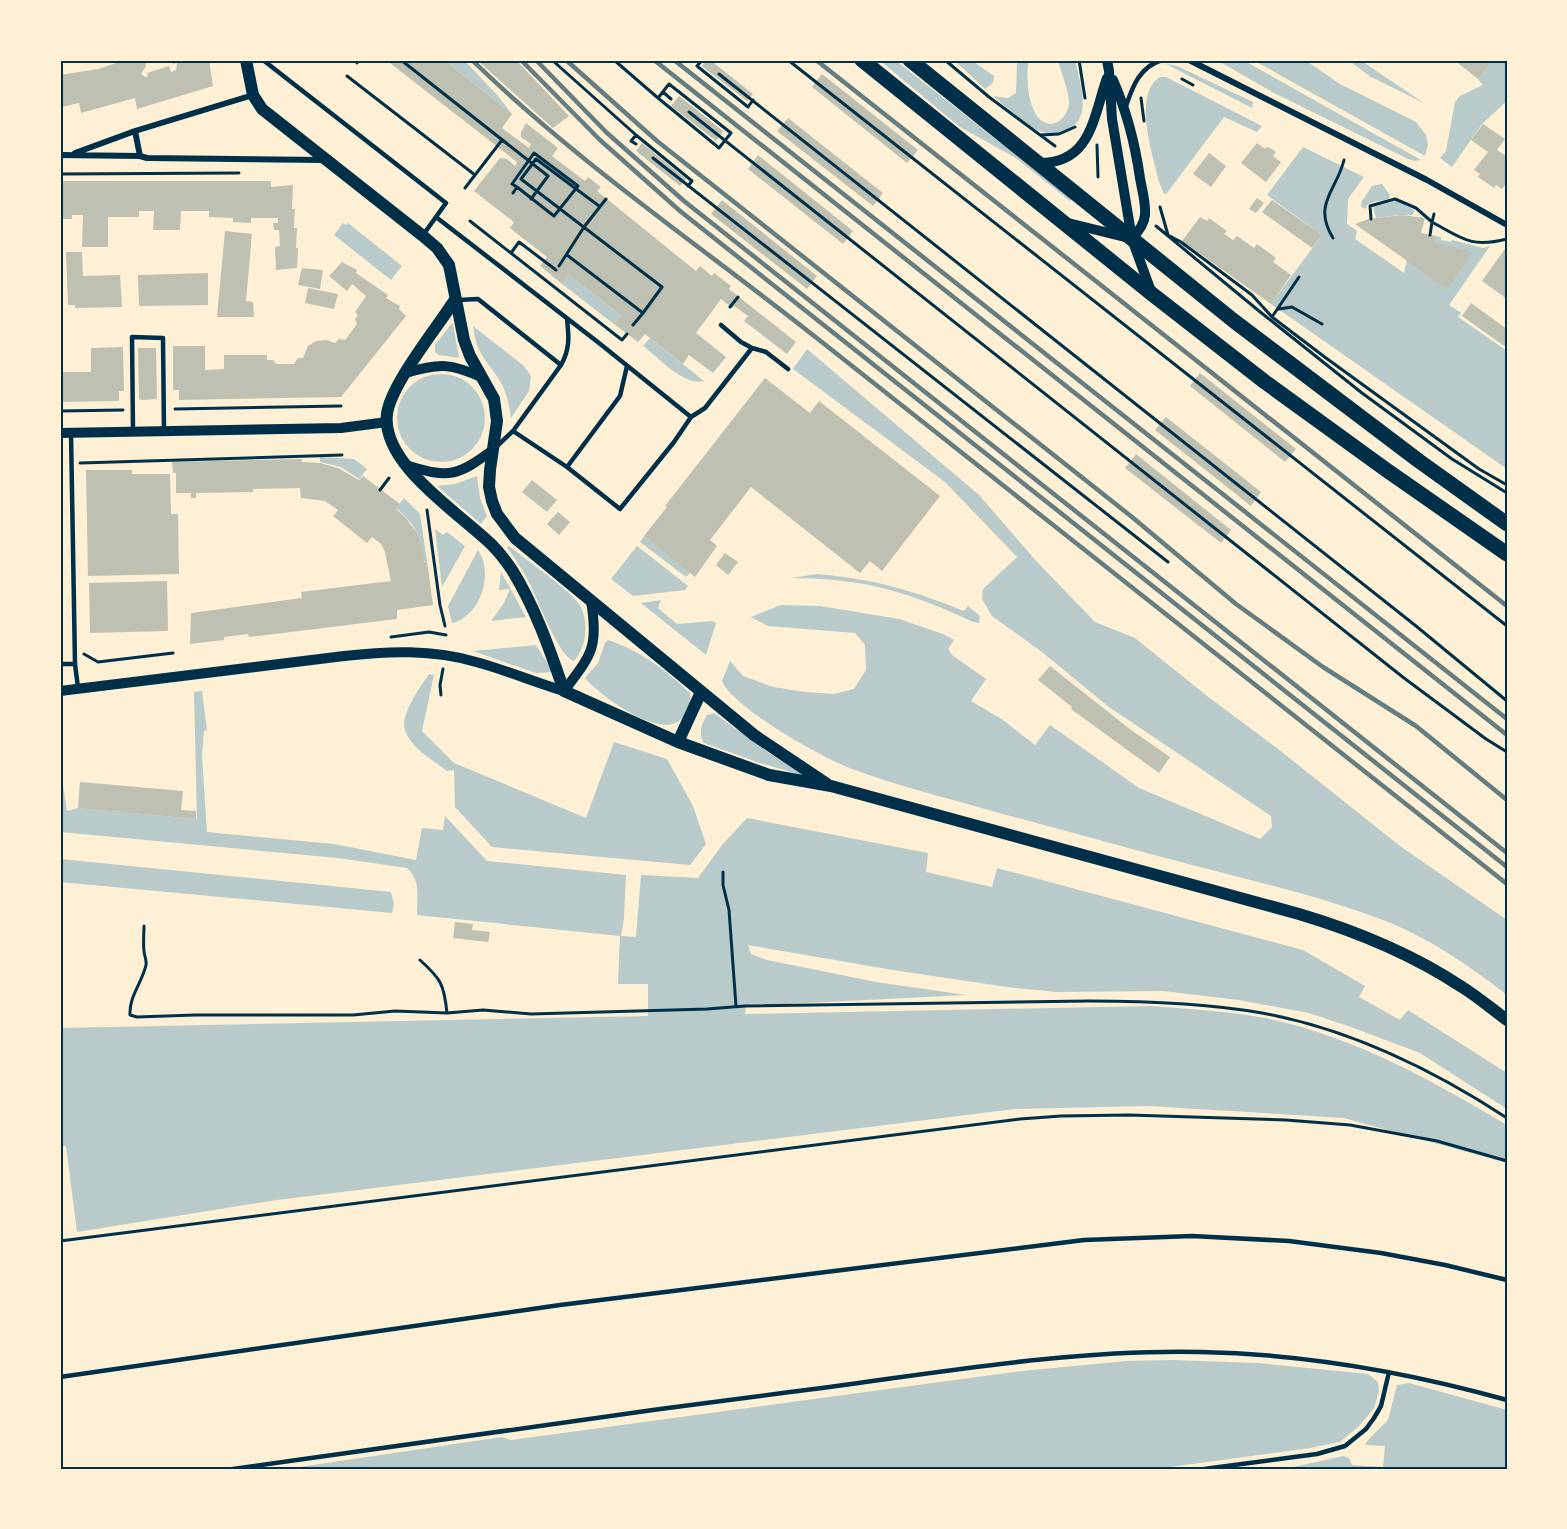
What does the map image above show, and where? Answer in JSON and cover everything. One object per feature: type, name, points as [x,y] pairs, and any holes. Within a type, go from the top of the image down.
[{"type":"main road","points":[[246,60],[253,95],[262,109],[423,236],[436,248],[448,265],[464,340],[470,356],[494,399],[497,412],[489,487],[492,501],[497,514],[515,538],[754,735],[831,786]]},
{"type":"main road","points":[[862,60],[1265,382],[1507,554]]},
{"type":"main road","points":[[910,60],[1244,328],[1419,461],[1507,524]]},
{"type":"main road","points":[[454,300],[390,401],[387,422],[389,433],[409,466],[436,498],[492,545],[511,569],[532,610],[564,691],[678,742],[769,775],[831,786],[1299,914],[1349,930],[1397,950],[1437,972],[1463,987],[1507,1020]]},
{"type":"main road","points":[[678,742],[701,692]]},
{"type":"street","points":[[1189,60],[1426,180],[1507,225]]},
{"type":"street","points":[[1108,66],[1125,108],[1133,136],[1145,214],[1143,225],[1132,239]]},
{"type":"street","points":[[1037,163],[1053,164],[1070,157],[1080,147],[1095,120],[1108,66]]},
{"type":"street","points":[[1108,66],[1112,119],[1132,239],[1152,294]]},
{"type":"street","points":[[71,154],[135,131],[253,95]]},
{"type":"street","points":[[135,131],[140,156]]},
{"type":"street","points":[[60,154],[147,158],[327,160]]},
{"type":"street","points":[[1062,221],[1132,239]]},
{"type":"street","points":[[406,374],[442,364],[461,368],[483,378]]},
{"type":"street","points":[[65,433],[342,428],[387,422]]},
{"type":"street","points":[[409,466],[438,474],[453,474],[466,469],[493,450]]},
{"type":"street","points":[[60,691],[344,656],[406,652],[475,662],[564,691],[590,656],[594,640],[591,601]]},
{"type":"lane","points":[[263,60],[446,203],[423,236]]},
{"type":"lane","points":[[1125,108],[1141,73],[1162,60]]},
{"type":"lane","points":[[436,218],[691,417]]},
{"type":"lane","points":[[454,300],[478,299],[561,365]]},
{"type":"lane","points":[[493,450],[513,431],[561,365],[567,354],[570,340],[567,319]]},
{"type":"lane","points":[[722,325],[741,342],[766,352],[788,369]]},
{"type":"lane","points":[[133,432],[132,337],[163,338],[164,431]]},
{"type":"lane","points":[[513,431],[567,467],[620,509],[674,442],[691,417],[705,408],[752,348]]},
{"type":"lane","points":[[567,467],[620,396],[627,365]]},
{"type":"lane","points":[[65,433],[71,463],[75,664],[78,689]]},
{"type":"lane","points":[[60,664],[75,664]]},
{"type":"lane","points":[[60,1377],[572,1303],[1084,1240],[1192,1236],[1289,1241],[1381,1253],[1507,1280]]},
{"type":"lane","points":[[233,1469],[626,1413],[1068,1357],[1151,1353],[1233,1354],[1322,1361],[1389,1372],[1507,1400]]},
{"type":"lane","points":[[1204,1469],[1317,1454],[1344,1446],[1366,1429],[1374,1418],[1381,1406],[1389,1372]]},
{"type":"path","points":[[401,60],[548,176]]},
{"type":"path","points":[[552,60],[636,135],[692,181],[688,186]]},
{"type":"path","points":[[614,60],[658,98],[718,148],[730,133],[669,84],[658,98]]},
{"type":"path","points":[[702,60],[697,66],[748,106],[753,100]]},
{"type":"path","points":[[788,60],[1507,626]]},
{"type":"path","points":[[945,60],[1054,146]]},
{"type":"path","points":[[1079,60],[1086,107]]},
{"type":"path","points":[[719,74],[1407,619],[1507,701]]},
{"type":"path","points":[[347,76],[475,175]]},
{"type":"path","points":[[1182,80],[1194,85]]},
{"type":"path","points":[[1143,88],[1140,97],[1145,130]]},
{"type":"path","points":[[663,92],[671,99]]},
{"type":"path","points":[[689,112],[1404,678],[1507,752]]},
{"type":"path","points":[[1039,135],[1059,134],[1080,124]]},
{"type":"path","points":[[636,135],[631,141],[636,144]]},
{"type":"path","points":[[465,188],[503,139]]},
{"type":"path","points":[[534,153],[578,186],[554,216],[517,188],[512,184],[534,153]]},
{"type":"path","points":[[653,158],[1167,562]]},
{"type":"path","points":[[599,206],[536,159],[521,179],[662,287],[633,325]]},
{"type":"path","points":[[1333,238],[1329,231],[1325,211],[1328,193],[1342,169],[1344,160]]},
{"type":"path","points":[[531,199],[554,168]]},
{"type":"path","points":[[60,174],[239,173]]},
{"type":"path","points":[[513,193],[517,188]]},
{"type":"path","points":[[511,253],[519,242],[557,268],[606,199]]},
{"type":"path","points":[[1371,219],[1370,206],[1395,199],[1416,208],[1432,222],[1474,243],[1489,243],[1507,239]]},
{"type":"path","points":[[1160,207],[1168,235],[1210,273],[1246,299],[1362,393],[1452,459],[1507,493]]},
{"type":"path","points":[[1430,235],[1434,214]]},
{"type":"path","points":[[470,221],[622,340],[627,334]]},
{"type":"path","points":[[1168,235],[1181,242],[1252,295],[1272,317],[1470,462],[1507,484]]},
{"type":"path","points":[[567,255],[643,313]]},
{"type":"path","points":[[1272,317],[1299,278]]},
{"type":"path","points":[[730,307],[738,297]]},
{"type":"path","points":[[1279,309],[1292,307],[1322,324]]},
{"type":"path","points":[[164,409],[341,406]]},
{"type":"path","points":[[60,411],[133,410]]},
{"type":"path","points":[[71,463],[342,455]]},
{"type":"path","points":[[380,490],[389,478]]},
{"type":"path","points":[[427,510],[445,626]]},
{"type":"path","points":[[98,662],[173,653]]},
{"type":"path","points":[[441,695],[443,669]]},
{"type":"path","points":[[723,872],[723,885],[729,910],[736,1006]]},
{"type":"path","points":[[144,926],[143,950],[146,966],[139,987],[129,1005],[130,1015],[137,1017],[353,1015],[395,1011],[447,1013],[483,1010],[531,1014],[707,1009],[736,1006],[1099,1001],[1187,1004],[1241,1010],[1305,1023],[1346,1036],[1414,1064],[1507,1118]]},
{"type":"path","points":[[420,960],[438,976],[444,989],[447,1013]]},
{"type":"path","points":[[60,1241],[1031,1118],[1130,1115],[1350,1125],[1437,1141],[1507,1161]]},
{"type":"shaded area","points":[[444,60],[464,60],[512,114]]},
{"type":"shaded area","points":[[879,60],[895,60],[1072,199],[1070,201],[1016,158],[960,127]]},
{"type":"shaded area","points":[[954,60],[971,60],[994,76],[993,83],[985,89]]},
{"type":"shaded area","points":[[1017,60],[1029,60],[1027,75],[1031,102],[1037,116],[1047,124],[1052,124],[1065,116],[1069,106],[1058,60],[1075,60],[1083,100],[1080,118],[1074,125],[1058,133],[1040,131],[1025,123],[993,96],[1008,98],[1016,93]]},
{"type":"shaded area","points":[[1217,60],[1243,60],[1421,160],[1408,159],[1272,92]]},
{"type":"shaded area","points":[[1253,60],[1305,60],[1340,84],[1416,122],[1426,135],[1428,144],[1425,156]]},
{"type":"shaded area","points":[[1348,60],[1360,60],[1424,103],[1371,77]]},
{"type":"shaded area","points":[[1494,60],[1507,60],[1507,101],[1482,124],[1452,167],[1440,158],[1446,151],[1455,102],[1460,96],[1483,85],[1478,79]]},
{"type":"shaded area","points":[[1166,64],[1177,66],[1253,102],[1252,108]]},
{"type":"shaded area","points":[[1160,77],[1166,77],[1262,126],[1257,132],[1224,117],[1164,194],[1149,141],[1146,111],[1147,97],[1152,85]]},
{"type":"shaded area","points":[[1303,147],[1364,177],[1348,199],[1347,224],[1357,231],[1355,239],[1404,273],[1407,260],[1435,243],[1436,236],[1441,237],[1441,240],[1451,242],[1452,240],[1483,248],[1490,246],[1449,305],[1461,313],[1458,317],[1507,351],[1507,469],[1271,304],[1322,235],[1267,195]]},
{"type":"shaded area","points":[[1382,184],[1390,195],[1389,199],[1373,202],[1367,205],[1366,209],[1361,207],[1362,201],[1372,186]]},
{"type":"shaded area","points":[[1396,201],[1414,210],[1413,215],[1376,218],[1373,207]]},
{"type":"shaded area","points":[[343,223],[346,225],[348,223],[402,266],[391,280],[334,235]]},
{"type":"shaded area","points":[[569,275],[621,315],[614,324],[562,284]]},
{"type":"shaded area","points":[[452,323],[459,358],[439,355],[435,352],[435,345]]},
{"type":"shaded area","points":[[473,326],[524,366],[531,376],[529,391],[511,418],[504,390],[480,351]]},
{"type":"shaded area","points":[[650,338],[704,381],[689,380],[664,363],[643,346]]},
{"type":"shaded area","points":[[807,349],[979,495],[1038,563],[1095,622],[1135,638],[1400,846],[1507,920],[1507,995],[1450,954],[1388,922],[1291,890],[999,813],[873,776],[823,756],[781,732],[743,705],[722,681],[730,661],[743,676],[773,687],[834,694],[854,689],[866,670],[865,645],[855,633],[768,626],[751,617],[781,605],[820,606],[899,619],[954,640],[948,649],[952,655],[986,679],[971,701],[1003,720],[1035,745],[1050,725],[1139,788],[1260,839],[1272,827],[1271,816],[1109,707],[1042,652],[992,616],[982,599],[983,589],[1017,557],[945,482],[793,369]]},
{"type":"shaded area","points":[[432,374],[450,374],[466,381],[478,393],[485,409],[485,427],[478,443],[466,455],[450,462],[432,462],[416,455],[404,443],[397,427],[397,409],[404,393],[416,381]]},
{"type":"shaded area","points":[[320,457],[354,459],[367,469],[359,479],[341,467],[320,462]]},
{"type":"shaded area","points":[[477,476],[480,498],[487,516],[481,524],[437,486],[455,484]]},
{"type":"shaded area","points":[[404,498],[420,514],[427,561],[423,561],[421,545],[416,532],[396,508]]},
{"type":"shaded area","points":[[435,529],[443,535],[447,532],[465,546],[442,587]]},
{"type":"shaded area","points":[[644,536],[690,572],[686,577],[640,542]]},
{"type":"shaded area","points":[[509,546],[559,585],[581,607],[585,621],[585,636],[584,643],[574,661],[562,650],[530,584],[507,548]]},
{"type":"shaded area","points":[[637,546],[688,586],[685,590],[633,596],[611,579]]},
{"type":"shaded area","points":[[478,550],[485,570],[482,593],[471,612],[452,623],[448,606]]},
{"type":"shaded area","points":[[501,572],[526,617],[491,621],[504,603],[510,589],[499,590]]},
{"type":"shaded area","points":[[817,574],[857,579],[892,587],[964,611],[968,606],[980,616],[979,623],[928,602],[885,589],[842,581],[792,578]]},
{"type":"shaded area","points":[[661,600],[658,608],[677,624],[712,621],[716,623],[706,655],[641,603]]},
{"type":"shaded area","points":[[608,640],[631,649],[652,662],[690,693],[690,702],[684,715],[675,723],[663,725],[649,721],[618,705],[593,686],[585,678],[598,663]]},
{"type":"shaded area","points":[[536,645],[553,672],[536,673],[473,651]]},
{"type":"shaded area","points":[[429,674],[434,675],[422,731],[454,763],[586,818],[614,742],[667,759],[693,806],[706,844],[690,865],[492,847],[455,807],[454,770],[447,771],[424,754],[406,733],[404,726],[407,711]]},
{"type":"shaded area","points":[[202,691],[207,730],[204,731],[202,755],[207,832],[334,844],[416,860],[422,828],[443,830],[445,816],[487,861],[626,875],[621,936],[636,937],[641,875],[698,878],[722,845],[747,818],[928,853],[926,872],[992,887],[997,868],[1303,950],[1365,986],[1359,997],[1400,1020],[1408,1010],[1507,1073],[1507,1109],[1420,1053],[1309,1013],[1239,1000],[1163,991],[1057,992],[1007,987],[748,945],[751,954],[767,960],[876,982],[966,995],[746,1006],[745,1014],[1151,1006],[1265,1018],[1329,1036],[1391,1061],[1507,1125],[1507,1163],[1344,1118],[1147,1106],[1015,1109],[277,1200],[77,1232],[66,1146],[60,1146],[60,1028],[648,1016],[648,984],[618,984],[620,936],[417,915],[416,884],[407,868],[338,858],[60,832],[60,766],[67,811],[78,808],[197,819],[194,692]]},
{"type":"shaded area","points":[[714,713],[805,776],[704,743],[701,736],[702,726],[707,715]]},
{"type":"shaded area","points":[[60,859],[391,892],[394,904],[392,913],[60,882]]},
{"type":"shaded area","points":[[1126,1361],[1258,1363],[1368,1374],[1378,1382],[1379,1392],[1374,1408],[1359,1426],[1340,1442],[1155,1469],[286,1469],[502,1437],[511,1440],[1022,1371]]},
{"type":"shaded area","points":[[1409,1383],[1507,1410],[1507,1469],[1284,1469],[1343,1456],[1349,1458],[1352,1465],[1383,1467],[1385,1446],[1365,1445],[1388,1420],[1397,1385]]},
{"type":"building","points":[[126,60],[145,60],[146,66],[141,74],[145,77],[148,76],[147,73],[169,66],[171,72],[176,70],[177,63],[173,64],[172,60],[209,60],[213,86],[137,109],[135,98],[81,113],[79,103],[62,107],[62,120],[60,120],[60,75],[98,69]]},
{"type":"building","points":[[386,60],[444,60],[512,114],[502,128],[529,148],[531,144],[521,137],[526,123],[558,148],[552,156],[585,181],[588,177],[601,187],[597,191],[696,271],[700,266],[712,276],[714,273],[731,286],[729,289],[796,342],[787,354],[744,321],[748,316],[721,299],[696,333],[726,357],[713,373],[689,355],[683,364],[645,334],[638,342],[614,324],[621,315],[569,275],[562,284],[540,266],[547,257],[510,228],[514,222],[474,191],[500,158],[507,159],[515,166],[517,162]]},
{"type":"building","points":[[477,60],[516,60],[569,116],[553,128]]},
{"type":"building","points":[[707,60],[753,94],[747,101],[702,66]]},
{"type":"building","points":[[1454,60],[1494,60],[1478,79]]},
{"type":"building","points":[[822,74],[918,150],[907,163],[812,87]]},
{"type":"building","points":[[679,96],[723,131],[716,141],[671,106]]},
{"type":"building","points":[[788,118],[883,193],[873,206],[777,131]]},
{"type":"building","points":[[1483,124],[1505,139],[1497,150],[1507,157],[1507,182],[1502,189],[1496,185],[1494,188],[1478,177],[1480,174],[1474,170],[1488,152],[1471,140]]},
{"type":"building","points":[[642,143],[686,179],[680,186],[636,151]]},
{"type":"building","points":[[1257,143],[1265,149],[1270,148],[1276,152],[1273,156],[1281,162],[1266,182],[1241,163]]},
{"type":"building","points":[[1209,153],[1226,166],[1211,187],[1193,174]]},
{"type":"building","points":[[758,155],[853,231],[843,244],[748,169]]},
{"type":"building","points":[[60,181],[271,181],[271,187],[293,185],[292,209],[295,209],[294,228],[297,228],[297,268],[276,270],[275,247],[280,246],[279,230],[274,230],[273,223],[278,223],[278,218],[251,218],[251,223],[233,222],[233,218],[209,217],[209,211],[181,211],[180,230],[153,230],[154,211],[139,211],[139,217],[108,217],[108,247],[82,247],[83,215],[72,215],[72,219],[60,219]]},
{"type":"building","points":[[1257,198],[1264,203],[1256,213],[1249,209]]},
{"type":"building","points":[[722,200],[817,276],[807,289],[711,214]]},
{"type":"building","points":[[1272,200],[1322,235],[1312,248],[1262,212]]},
{"type":"building","points":[[1402,215],[1425,218],[1421,233],[1436,236],[1435,243],[1473,252],[1447,289],[1355,224],[1368,219]]},
{"type":"building","points":[[1200,217],[1207,221],[1209,218],[1227,231],[1224,234],[1233,240],[1237,236],[1254,248],[1257,244],[1276,258],[1273,262],[1291,275],[1271,304],[1182,241]]},
{"type":"building","points":[[225,231],[252,234],[246,301],[253,302],[254,317],[217,317]]},
{"type":"building","points":[[1507,246],[1507,299],[1482,281]]},
{"type":"building","points":[[66,252],[82,252],[83,276],[120,275],[122,307],[75,308],[75,305],[68,305]]},
{"type":"building","points":[[342,262],[357,270],[356,273],[388,295],[386,298],[400,306],[399,309],[406,316],[341,397],[179,400],[179,390],[173,390],[173,346],[205,346],[205,370],[224,369],[224,355],[267,355],[267,360],[273,360],[276,364],[294,364],[298,358],[303,358],[308,346],[316,341],[326,340],[335,343],[339,339],[345,340],[357,324],[355,319],[358,315],[355,312],[366,296],[352,284],[347,291],[329,276]]},
{"type":"building","points":[[302,268],[323,270],[320,289],[298,285]]},
{"type":"building","points":[[208,273],[208,305],[139,306],[138,275]]},
{"type":"building","points":[[308,288],[338,294],[334,309],[305,303]]},
{"type":"building","points":[[1471,303],[1507,329],[1507,348],[1462,316]]},
{"type":"building","points":[[123,347],[124,391],[119,391],[119,401],[60,402],[60,372],[91,372],[91,348]]},
{"type":"building","points":[[138,348],[156,348],[157,399],[139,399]]},
{"type":"building","points":[[1200,373],[1296,449],[1285,462],[1190,386]]},
{"type":"building","points":[[765,378],[810,413],[819,401],[940,496],[882,571],[870,561],[860,573],[751,487],[710,540],[717,546],[695,577],[644,536]]},
{"type":"building","points":[[1166,417],[1261,492],[1251,506],[1155,430]]},
{"type":"building","points":[[1136,454],[1231,530],[1221,543],[1125,468]]},
{"type":"building","points":[[302,459],[302,462],[320,463],[338,468],[359,480],[363,476],[400,504],[396,509],[417,533],[422,546],[424,562],[427,561],[433,605],[397,610],[397,619],[249,637],[248,634],[224,637],[224,640],[190,644],[191,613],[302,598],[301,592],[391,581],[381,544],[372,537],[367,543],[333,516],[338,510],[325,501],[301,498],[300,488],[196,493],[196,498],[191,498],[191,493],[176,493],[176,473],[173,473],[172,462]]},
{"type":"building","points":[[86,470],[132,470],[132,474],[170,474],[171,514],[178,514],[179,574],[88,576]]},
{"type":"building","points":[[60,475],[62,475],[63,553],[60,553]]},
{"type":"building","points":[[532,480],[557,500],[547,512],[522,492]]},
{"type":"building","points":[[558,512],[570,522],[559,535],[547,524]]},
{"type":"building","points":[[725,553],[738,562],[728,575],[716,565]]},
{"type":"building","points":[[167,581],[168,631],[90,633],[89,583]]},
{"type":"building","points":[[1050,666],[1131,730],[1170,757],[1159,773],[1071,709],[1072,707],[1038,680]]},
{"type":"building","points":[[80,782],[183,791],[181,810],[196,811],[196,819],[78,808]]},
{"type":"building","points":[[455,922],[473,924],[472,930],[490,932],[488,942],[453,938]]},
{"type":"railway","points":[[472,60],[554,134],[597,169],[818,339],[1507,884]]},
{"type":"railway","points":[[521,60],[600,140],[680,211],[1507,867]]},
{"type":"railway","points":[[536,60],[606,132],[684,201],[1507,853]]},
{"type":"railway","points":[[566,60],[657,141],[1132,517],[1236,604],[1323,667],[1416,726],[1507,800]]},
{"type":"railway","points":[[654,60],[1507,735]]},
{"type":"railway","points":[[674,60],[1507,719]]},
{"type":"railway","points":[[816,60],[1507,606]]}]
